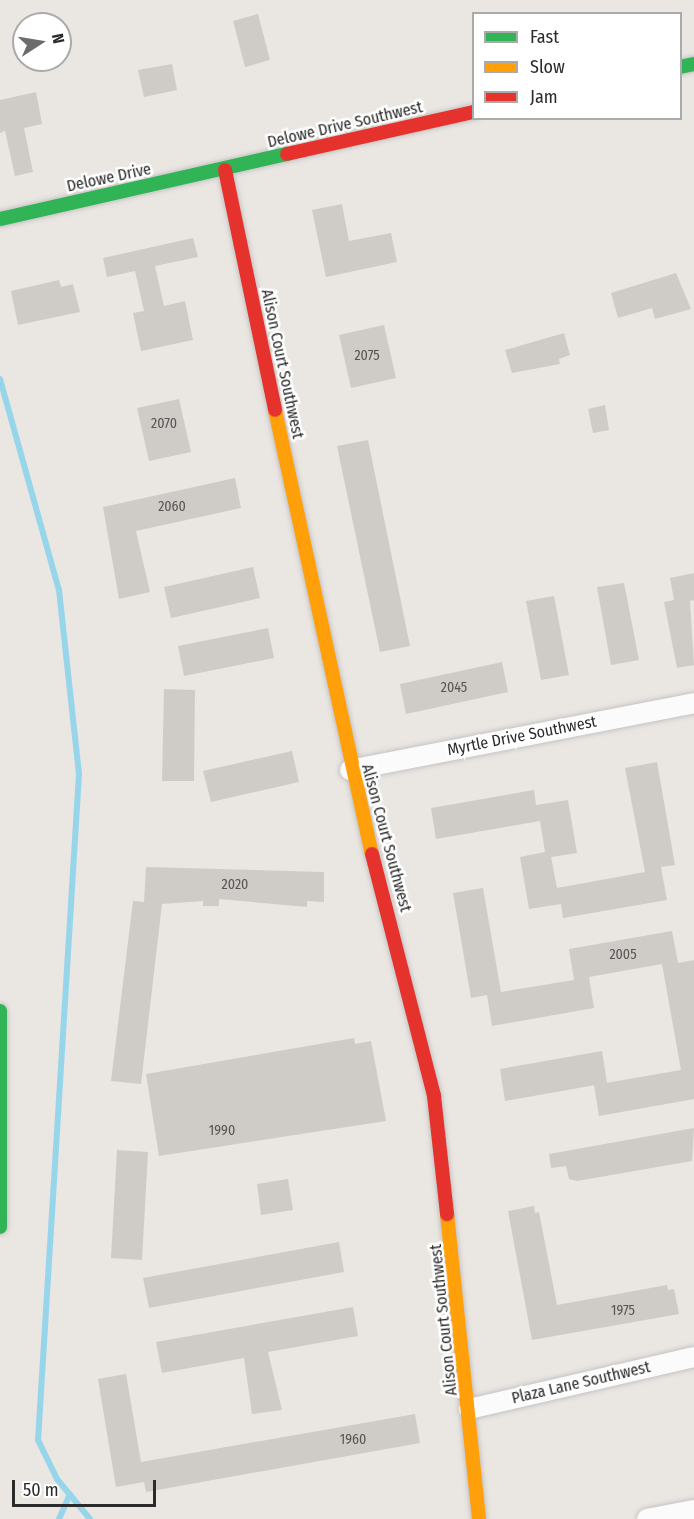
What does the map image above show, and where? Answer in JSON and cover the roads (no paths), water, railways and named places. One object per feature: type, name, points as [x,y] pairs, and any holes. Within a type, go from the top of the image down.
[{"type":"main road","name":"Delowe Drive Southwest","points":[[225,170],[472,112]]},
{"type":"main road","name":"Delowe Drive","points":[[0,219],[225,170]]},
{"type":"main road","name":"Alison Court Southwest","points":[[225,170],[350,770],[434,1096],[479,1519]]},
{"type":"main road","points":[[0,1011],[0,1227]]},
{"type":"street","name":"Myrtle Drive Southwest","points":[[350,770],[694,703]]},
{"type":"street","name":"Plaza Lane Southwest","points":[[469,1409],[694,1357]]},
{"type":"street","points":[[647,1519],[694,1510]]},
{"type":"waterway","points":[[0,379],[59,590],[79,774],[38,1440],[57,1479],[90,1519]]},
{"type":"waterway","points":[[59,1519],[70,1494]]}]
